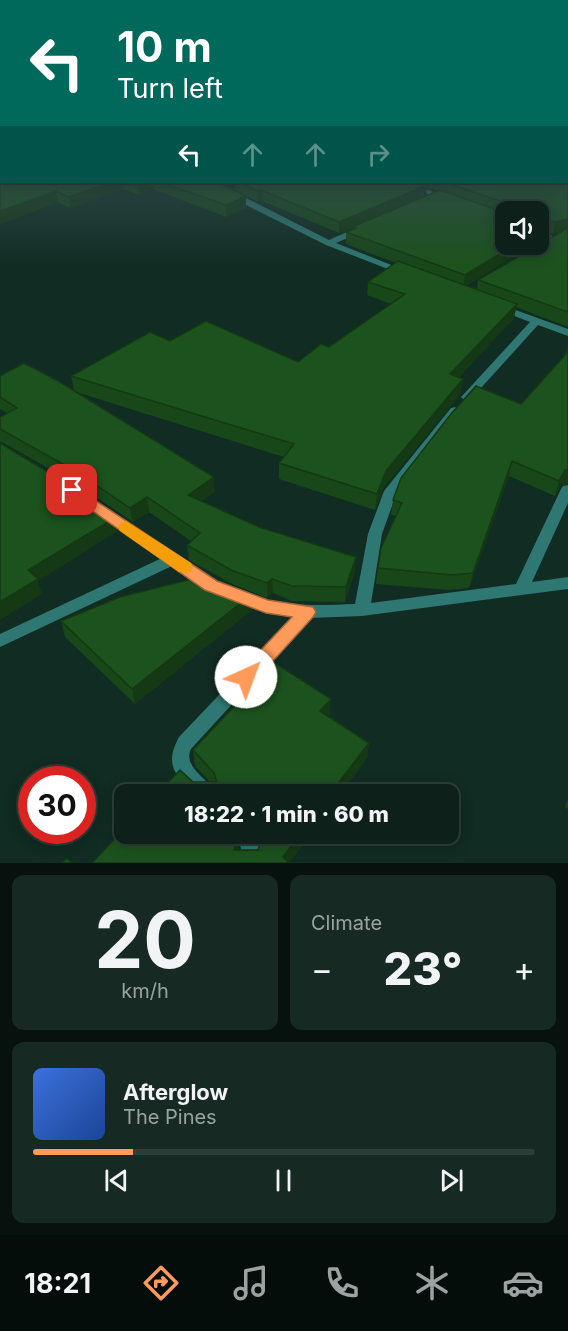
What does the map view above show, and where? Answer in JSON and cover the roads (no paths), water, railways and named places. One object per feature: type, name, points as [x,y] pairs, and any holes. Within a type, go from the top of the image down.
[{"type":"street","points":[[422,186],[461,204]]},
{"type":"street","points":[[231,187],[223,190],[329,243],[409,274]]},
{"type":"street","points":[[428,200],[439,196]]},
{"type":"street","points":[[329,243],[373,224]]},
{"type":"street","points":[[549,236],[557,237],[549,242]]},
{"type":"street","points":[[494,305],[568,333]]},
{"type":"street","points":[[362,610],[375,534],[390,491],[443,424],[536,321]]},
{"type":"street","points":[[522,587],[568,489]]},
{"type":"street","points":[[91,502],[211,585],[266,606],[307,612],[362,610],[522,587],[568,583]]},
{"type":"street","points":[[0,641],[173,559]]},
{"type":"street","points":[[197,784],[183,770],[180,753],[186,743],[307,612]]},
{"type":"street","points":[[247,863],[251,857],[251,844]]}]
